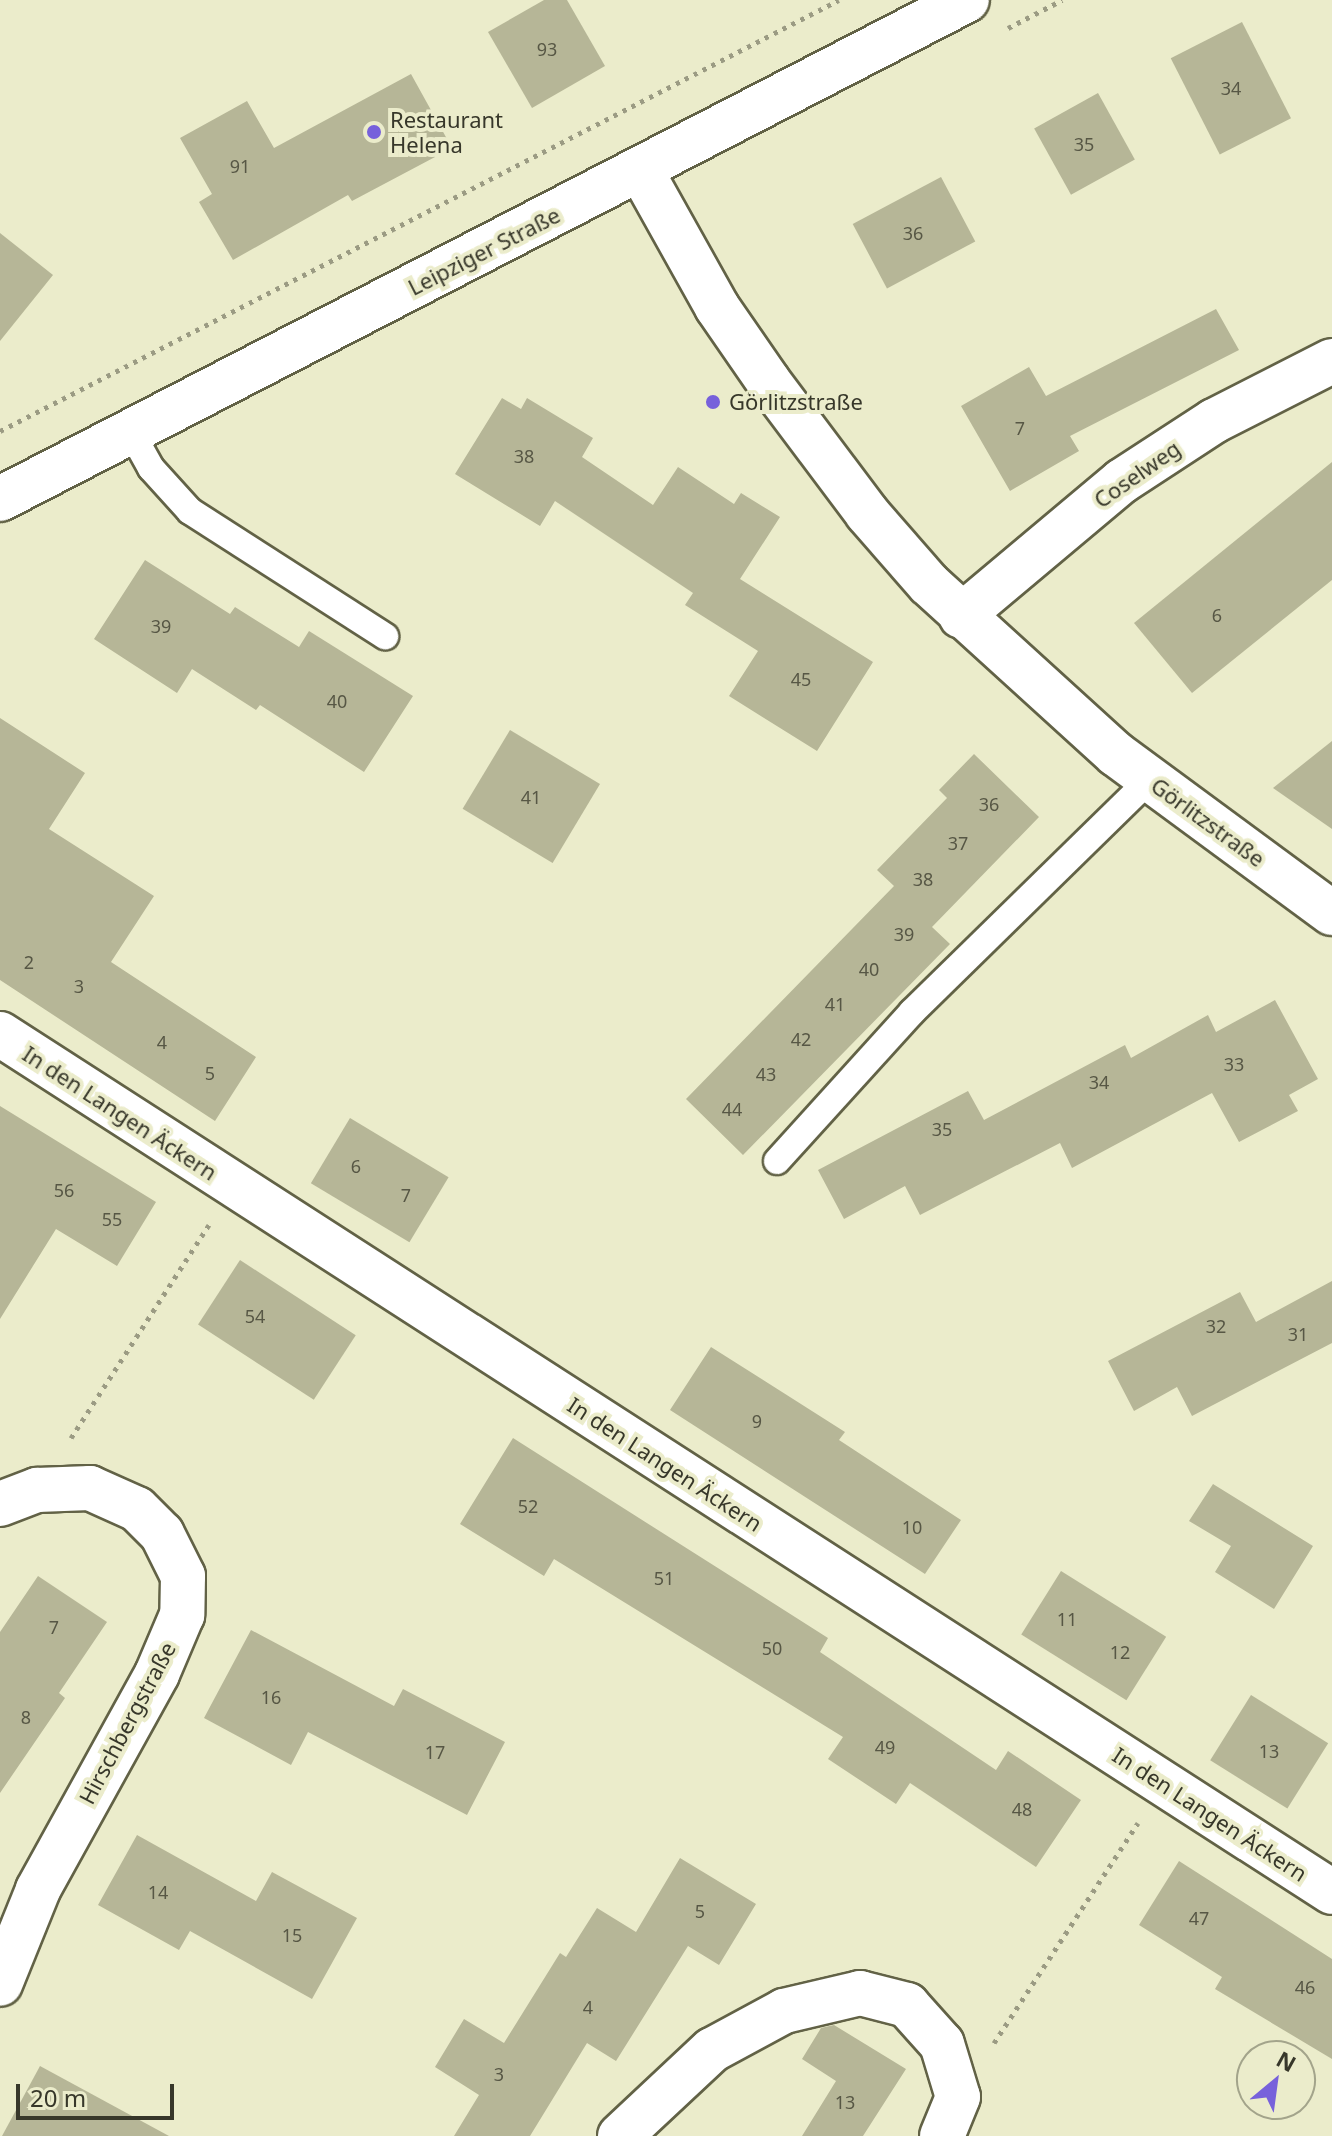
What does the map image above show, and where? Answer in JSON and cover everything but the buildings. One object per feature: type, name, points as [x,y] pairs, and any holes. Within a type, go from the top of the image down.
[{"type":"street","name":"Leipziger Straße","points":[[0,499],[967,0]]},
{"type":"street","name":"Görlitzstraße","points":[[640,169],[717,307],[768,381],[867,513],[961,616],[1150,779],[1332,913]]},
{"type":"street","name":"Coselweg","points":[[961,616],[1122,481],[1214,421],[1332,361]]},
{"type":"street","name":"In den Langen Äckern","points":[[0,1034],[234,1188],[1332,1892]]},
{"type":"street","name":"Hirschbergstraße","points":[[0,1984],[38,1890],[157,1674],[182,1615],[183,1576],[162,1534],[137,1509],[90,1488],[19,1497]]},
{"type":"street","points":[[620,2136],[712,2050],[784,2011],[860,1993],[907,2005],[942,2044],[950,2116]]},
{"type":"lane","points":[[131,432],[151,468],[190,511],[385,636]]},
{"type":"lane","points":[[777,1161],[912,1012],[1150,779]]},
{"type":"path","points":[[0,431],[839,0]]},
{"type":"path","points":[[19,1497],[234,1188]]},
{"type":"path","points":[[950,2116],[1164,1784]]},
{"type":"place","name":"Restaurant Helena","points":[[374,132]]},
{"type":"place","name":"Görlitzstraße","points":[[713,402]]}]
